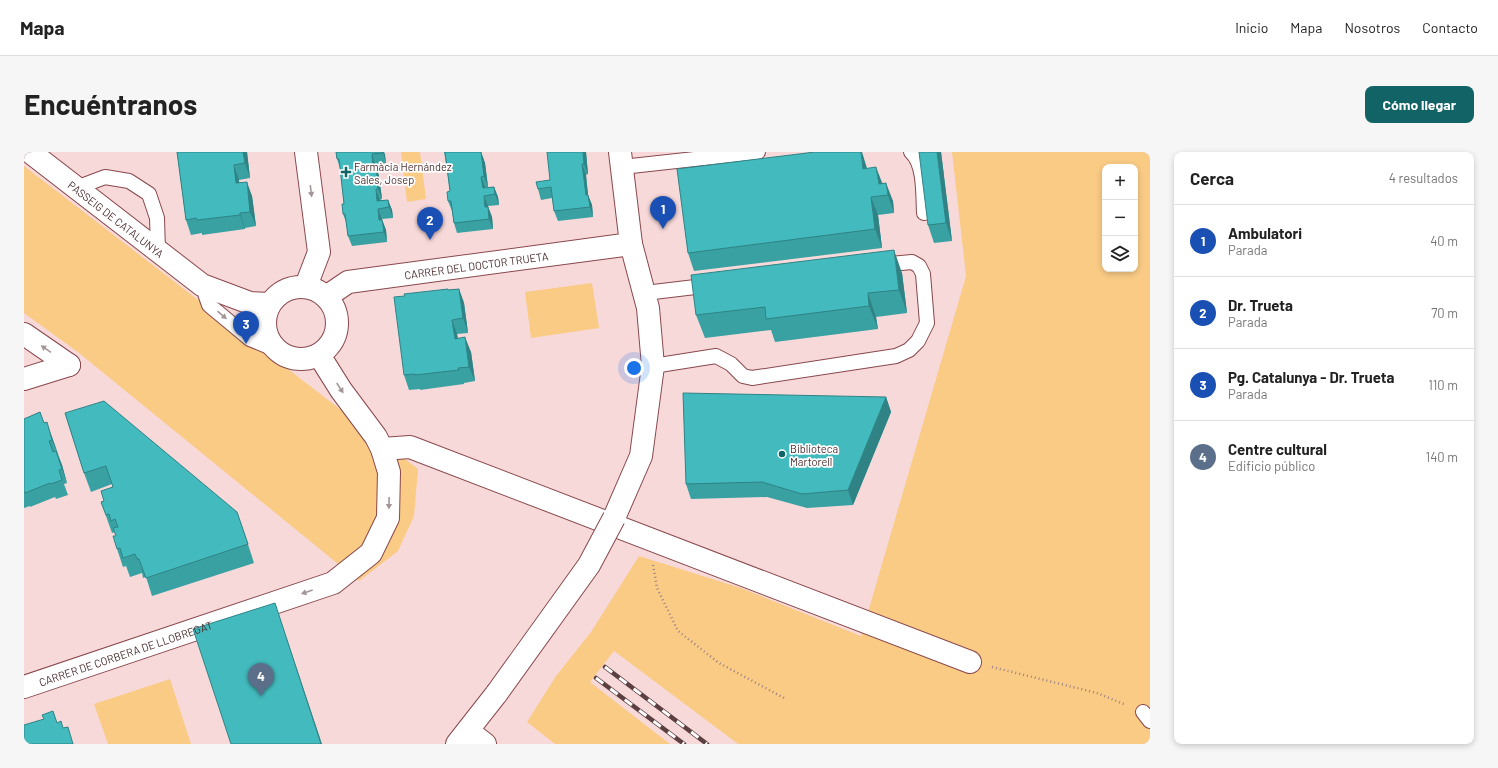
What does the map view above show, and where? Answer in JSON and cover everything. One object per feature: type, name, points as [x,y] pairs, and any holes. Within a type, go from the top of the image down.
[{"type":"street","name":"PASSEIG DE CATALUNYA","points":[[30,152],[48,160],[76,188],[202,286],[250,303],[269,304]]},
{"type":"street","points":[[306,152],[319,252],[306,286]]},
{"type":"street","points":[[470,740],[497,693],[589,565],[614,518],[641,456],[652,366],[648,308],[632,244],[621,160]]},
{"type":"street","name":"CARRER DEL DOCTOR TRUETA","points":[[326,296],[348,282],[632,244]]},
{"type":"street","points":[[295,286],[306,286],[326,296],[333,306],[337,328],[334,338],[328,348],[319,355],[308,359],[296,359],[284,356],[274,349],[268,339],[264,327],[265,315],[269,304],[276,295],[295,286]]},
{"type":"street","points":[[24,334],[69,365],[24,379]]},
{"type":"street","name":"CARRER DE CORBERA DE LLOBREGAT","points":[[24,687],[333,583],[371,553],[388,518],[389,472],[382,449],[376,437],[341,390],[319,355]]},
{"type":"street","points":[[382,449],[410,447],[970,662]]},
{"type":"lane","points":[[621,160],[758,152]]},
{"type":"lane","points":[[911,152],[921,170],[924,213]]},
{"type":"lane","points":[[76,188],[105,177],[129,181],[149,194],[157,218],[158,251]]},
{"type":"lane","points":[[652,366],[716,356],[731,364],[743,376],[752,378],[896,356],[909,350],[918,341],[927,323],[920,266],[912,262],[864,267]]},
{"type":"lane","points":[[645,293],[723,284]]},
{"type":"lane","points":[[202,286],[209,305],[250,339],[274,349]]},
{"type":"path","points":[[649,539],[657,588],[678,631],[719,663],[786,699]]},
{"type":"path","points":[[970,662],[1097,693],[1146,717]]},
{"type":"shaded area","points":[[401,152],[420,152],[426,199],[407,202]]},
{"type":"shaded area","points":[[952,152],[1150,152],[1150,744],[738,744],[614,651],[590,682],[670,744],[555,744],[527,722],[556,676],[591,632],[639,556],[741,588],[861,636],[966,276]]},
{"type":"shaded area","points":[[24,166],[418,469],[414,516],[398,551],[359,581],[79,353],[24,313]]},
{"type":"shaded area","points":[[592,283],[599,328],[531,338],[525,292]]},
{"type":"shaded area","points":[[170,679],[191,744],[108,744],[94,704]]},
{"type":"building","points":[[177,152],[243,152],[245,163],[234,165],[236,183],[247,182],[250,212],[240,213],[240,215],[186,220]]},
{"type":"building","points":[[336,152],[383,152],[372,154],[373,166],[376,165],[378,189],[376,189],[377,201],[388,200],[389,207],[378,209],[379,220],[382,220],[384,232],[348,236],[345,214],[343,214],[342,204],[344,204],[339,159],[337,159]]},
{"type":"building","points":[[445,152],[481,152],[484,176],[481,177],[483,188],[494,187],[495,194],[484,196],[485,207],[488,207],[489,219],[454,223],[451,201],[448,201],[447,192],[450,191]]},
{"type":"building","points":[[547,152],[583,152],[584,164],[582,164],[586,195],[588,195],[590,207],[554,211],[551,187],[538,189],[536,182],[550,180]]},
{"type":"building","points":[[815,152],[861,152],[863,169],[876,167],[879,184],[886,183],[888,195],[871,197],[875,229],[688,253],[677,169]]},
{"type":"building","points":[[919,152],[937,152],[946,223],[928,225]]},
{"type":"building","points":[[894,250],[899,290],[868,293],[869,306],[766,319],[765,307],[696,315],[691,275]]},
{"type":"building","points":[[459,289],[463,318],[452,320],[455,339],[465,337],[469,367],[458,368],[459,370],[404,375],[394,297],[405,296],[404,294]]},
{"type":"building","name":"Biblioteca Martorell","points":[[683,393],[886,397],[848,490],[802,494],[762,482],[686,484]]},
{"type":"building","points":[[104,401],[237,512],[248,544],[146,578],[139,559],[137,559],[135,554],[123,558],[120,548],[117,549],[113,536],[116,536],[113,528],[118,527],[115,519],[111,521],[109,514],[106,515],[101,502],[104,501],[101,491],[113,487],[106,466],[84,473],[65,413]]},
{"type":"building","points":[[40,412],[44,423],[47,422],[52,440],[49,441],[53,452],[56,451],[62,469],[59,470],[62,480],[25,493],[24,419]]},
{"type":"building","points":[[275,603],[321,744],[231,744],[193,629]]},
{"type":"building","points":[[53,711],[57,723],[61,721],[63,728],[68,727],[73,744],[24,744],[24,725],[44,719],[42,715]]},
{"type":"railway","points":[[605,667],[707,744]]},
{"type":"railway","points":[[596,678],[684,744]]},
{"type":"place","name":"Farmàcia Hernández Sales, Josep","points":[[346,172]]},
{"type":"place","name":"Ambulatori","points":[[663,229]]},
{"type":"place","name":"Dr. Trueta","points":[[430,240]]},
{"type":"place","name":"Pg. Catalunya - Dr. Trueta","points":[[246,344]]},
{"type":"place","name":"Biblioteca Martorell","points":[[782,454]]},
{"type":"place","name":"Centre cultural","points":[[261,696]]}]
